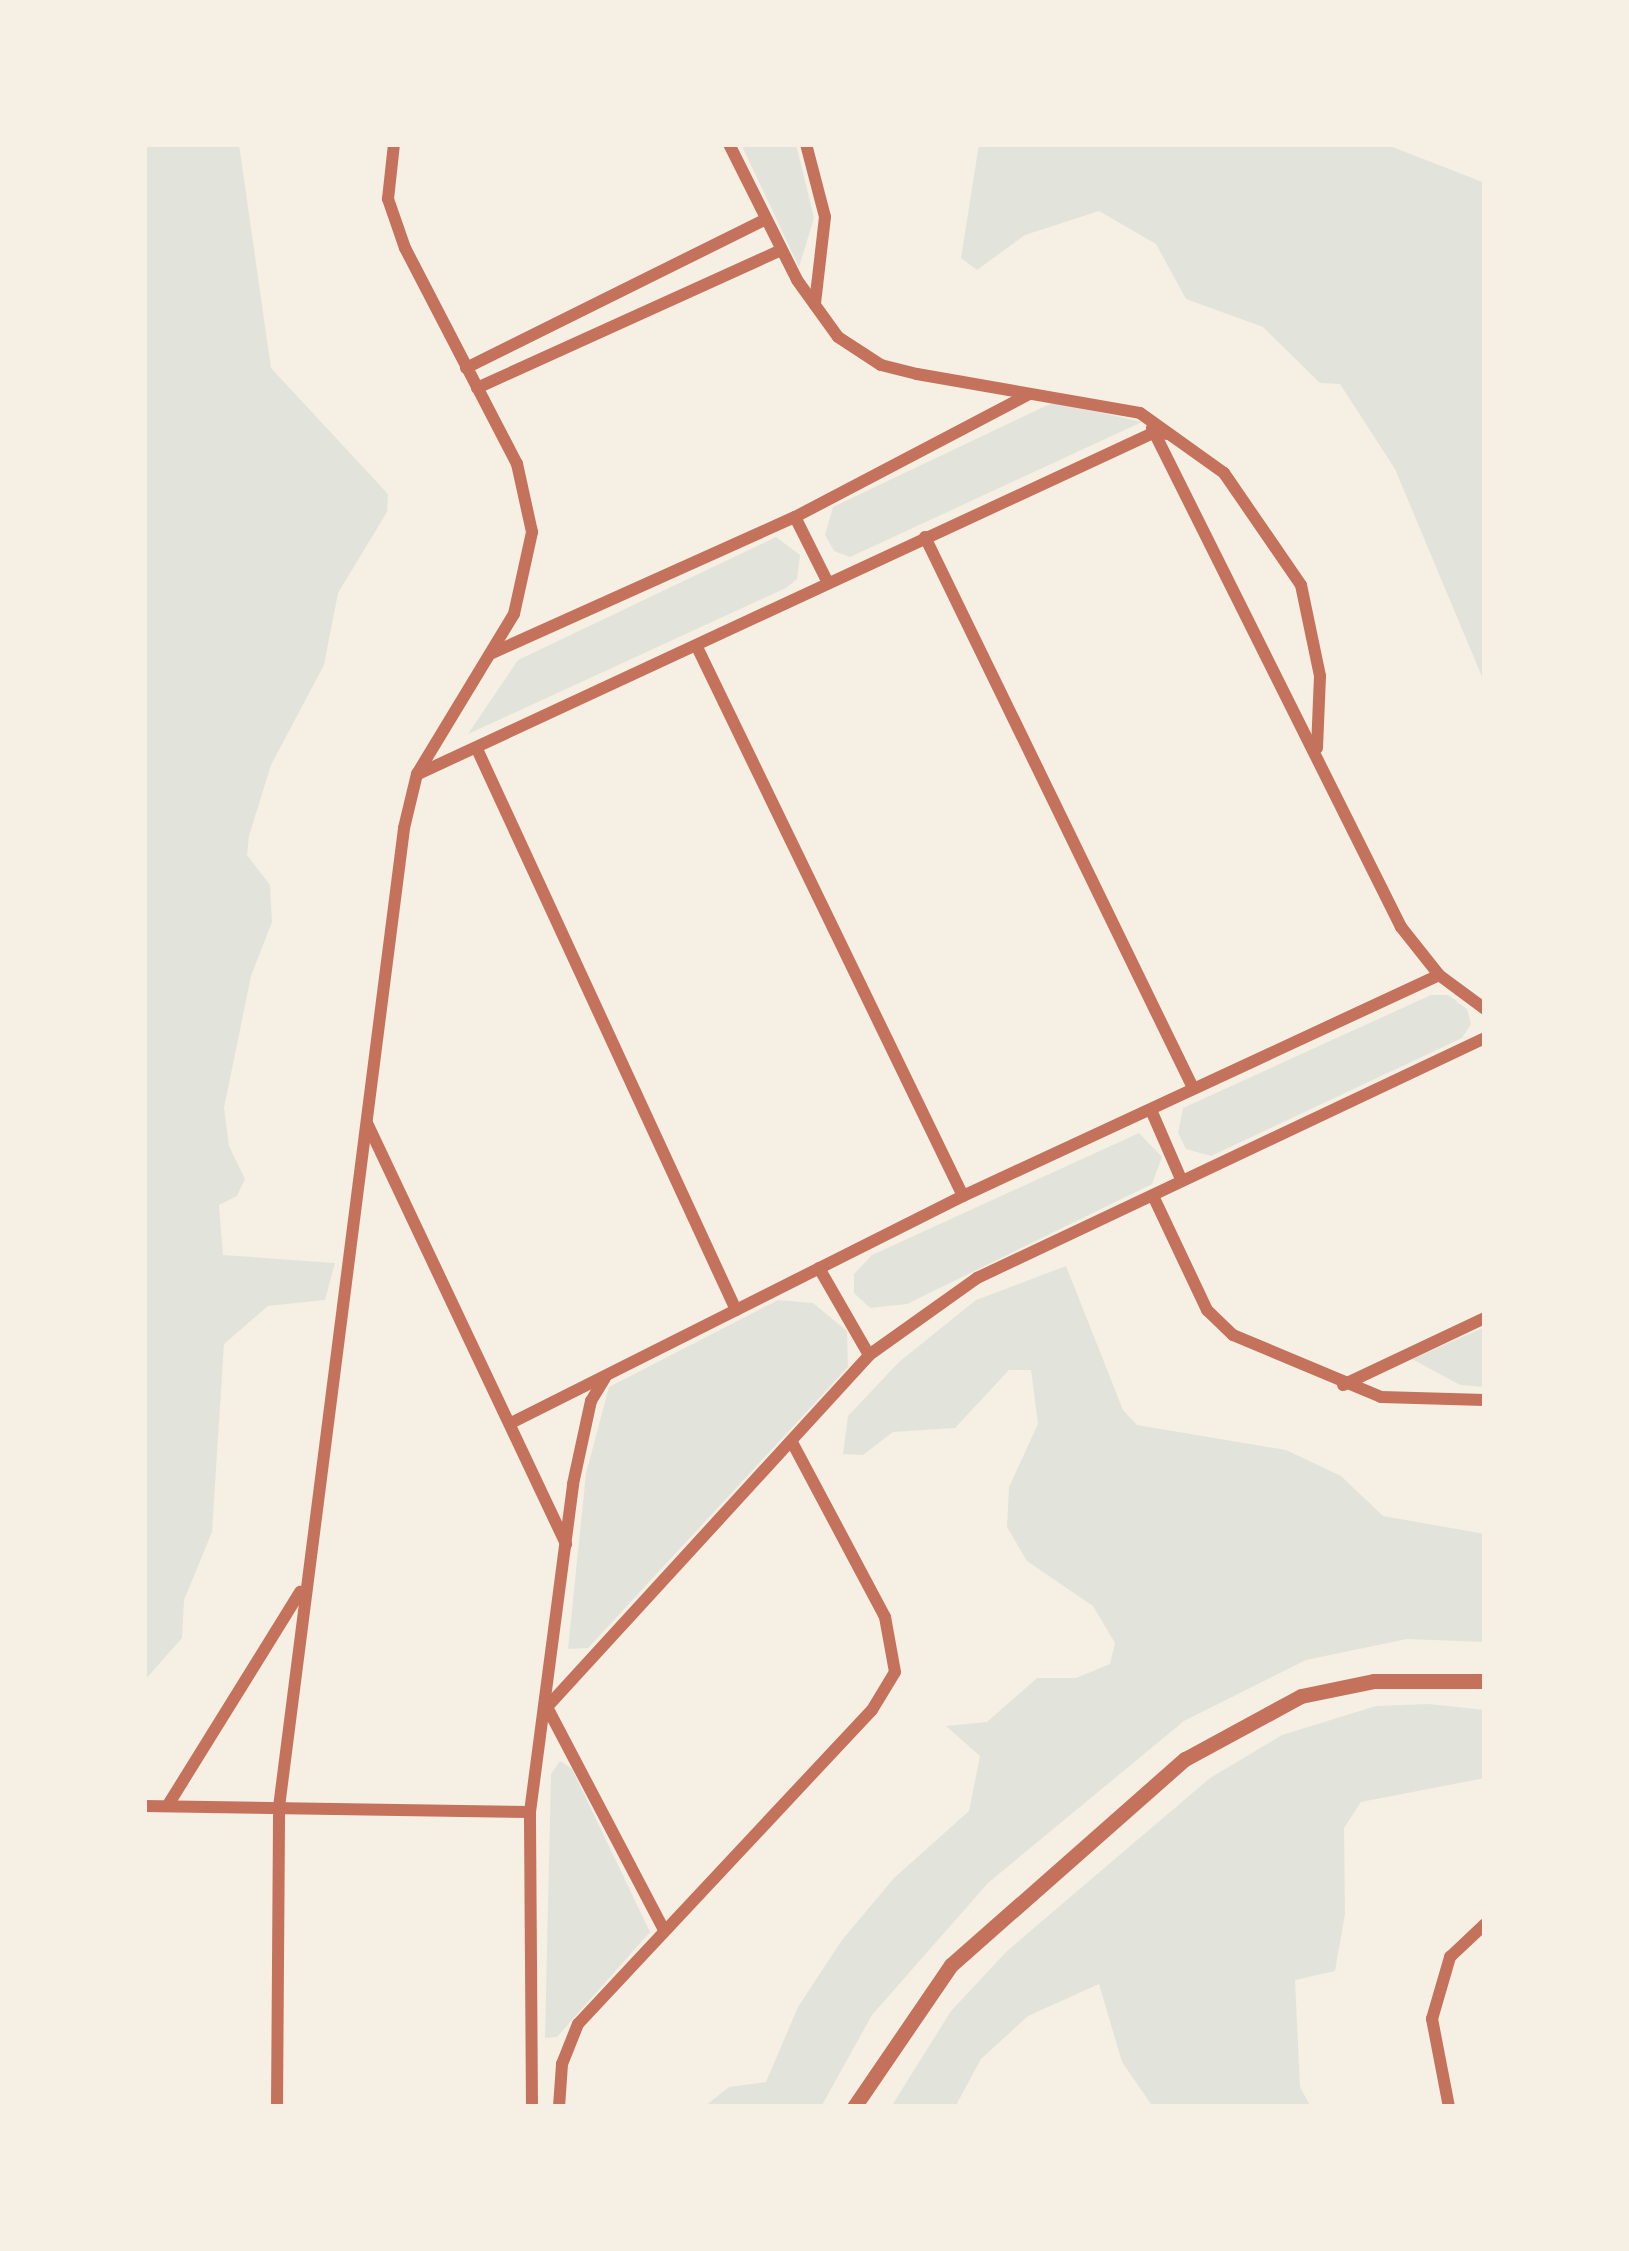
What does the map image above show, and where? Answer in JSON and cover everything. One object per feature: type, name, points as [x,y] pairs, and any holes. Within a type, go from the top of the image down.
[{"type":"street","points":[[729,144],[782,250],[838,338],[881,365],[1140,412],[1176,436],[1253,507],[1301,585],[1320,676],[1317,748]]},
{"type":"street","points":[[806,144],[825,217],[815,306]]},
{"type":"street","points":[[277,2107],[279,1807],[365,1119],[417,774],[528,578],[532,532],[518,464],[466,368],[388,199],[397,146]]},
{"type":"street","points":[[466,368],[766,219]]},
{"type":"street","points":[[478,388],[782,250]]},
{"type":"street","points":[[486,655],[795,517],[1029,394]]},
{"type":"street","points":[[1140,412],[1155,432],[1317,748],[1401,927],[1438,975],[1482,1008]]},
{"type":"street","points":[[417,774],[1155,432],[1176,436]]},
{"type":"street","points":[[795,517],[828,584]]},
{"type":"street","points":[[925,537],[1193,1088]]},
{"type":"street","points":[[697,647],[963,1196]]},
{"type":"street","points":[[477,749],[736,1310]]},
{"type":"street","points":[[511,1423],[963,1196],[1438,975]]},
{"type":"street","points":[[548,1707],[793,1444],[869,1355],[977,1279],[1155,1200],[1181,1179],[1485,1038]]},
{"type":"street","points":[[1151,1110],[1181,1179]]},
{"type":"street","points":[[365,1119],[567,1545]]},
{"type":"street","points":[[1155,1200],[1207,1310],[1233,1336],[1342,1385],[1434,1404],[1485,1400]]},
{"type":"street","points":[[819,1268],[869,1355]]},
{"type":"street","points":[[1342,1385],[1485,1318]]},
{"type":"street","points":[[532,2107],[530,1812],[591,1401],[606,1377]]},
{"type":"street","points":[[560,2107],[562,2064],[578,2024],[872,1710],[895,1672],[885,1617],[793,1444]]},
{"type":"street","points":[[168,1805],[304,1587]]},
{"type":"street","points":[[854,2107],[904,2024],[962,1952],[1185,1759],[1301,1696],[1374,1681],[1485,1682]]},
{"type":"street","points":[[548,1707],[664,1930]]},
{"type":"street","points":[[144,1806],[530,1812]]},
{"type":"street","points":[[1449,2107],[1432,2019],[1450,1957],[1485,1924]]},
{"type":"shaded area","points":[[144,144],[239,144],[271,368],[388,494],[387,512],[338,593],[324,665],[271,765],[249,836],[247,855],[270,885],[272,922],[251,976],[224,1108],[229,1146],[245,1179],[237,1196],[219,1205],[223,1255],[335,1263],[325,1300],[268,1306],[224,1344],[212,1532],[184,1600],[182,1638],[144,1681]]},
{"type":"shaded area","points":[[741,144],[796,144],[814,218],[799,267]]},
{"type":"shaded area","points":[[979,144],[1385,144],[1485,183],[1485,684],[1395,469],[1340,384],[1320,383],[1263,327],[1186,299],[1156,244],[1099,211],[1025,235],[977,270],[961,258]]},
{"type":"shaded area","points":[[1054,402],[1142,422],[850,557],[834,551],[825,535],[833,507]]},
{"type":"shaded area","points":[[776,537],[800,555],[797,579],[786,588],[468,734],[518,660]]},
{"type":"shaded area","points":[[1431,995],[1448,995],[1467,1009],[1471,1024],[1462,1038],[1211,1156],[1186,1149],[1178,1133],[1183,1108]]},
{"type":"shaded area","points":[[1139,1133],[1162,1157],[1152,1184],[907,1304],[870,1308],[854,1293],[854,1274],[872,1255]]},
{"type":"shaded area","points":[[1066,1266],[1123,1410],[1137,1425],[1286,1450],[1341,1476],[1383,1516],[1485,1534],[1485,1642],[1407,1639],[1306,1660],[1184,1721],[988,1883],[872,2015],[821,2107],[704,2107],[729,2087],[766,2082],[798,2007],[842,1940],[894,1878],[969,1811],[980,1756],[946,1726],[987,1722],[1037,1678],[1076,1678],[1110,1664],[1115,1643],[1093,1606],[1027,1561],[1007,1527],[1009,1487],[1038,1424],[1031,1370],[1009,1370],[955,1428],[893,1432],[863,1455],[843,1454],[848,1416],[899,1362],[976,1300]]},
{"type":"shaded area","points":[[778,1300],[813,1303],[847,1331],[848,1367],[588,1648],[568,1649],[586,1473],[609,1387]]},
{"type":"shaded area","points":[[1485,1327],[1485,1387],[1460,1385],[1412,1359]]},
{"type":"shaded area","points":[[1429,1704],[1485,1710],[1485,1778],[1361,1802],[1344,1828],[1345,1914],[1335,1971],[1295,1980],[1300,2087],[1311,2107],[1153,2107],[1122,2062],[1099,1984],[1028,2016],[981,2059],[955,2107],[891,2107],[951,2011],[1007,1951],[1210,1778],[1282,1735],[1376,1706]]},
{"type":"shaded area","points":[[560,1761],[572,1769],[650,1932],[557,2037],[545,2038],[551,1774]]}]
